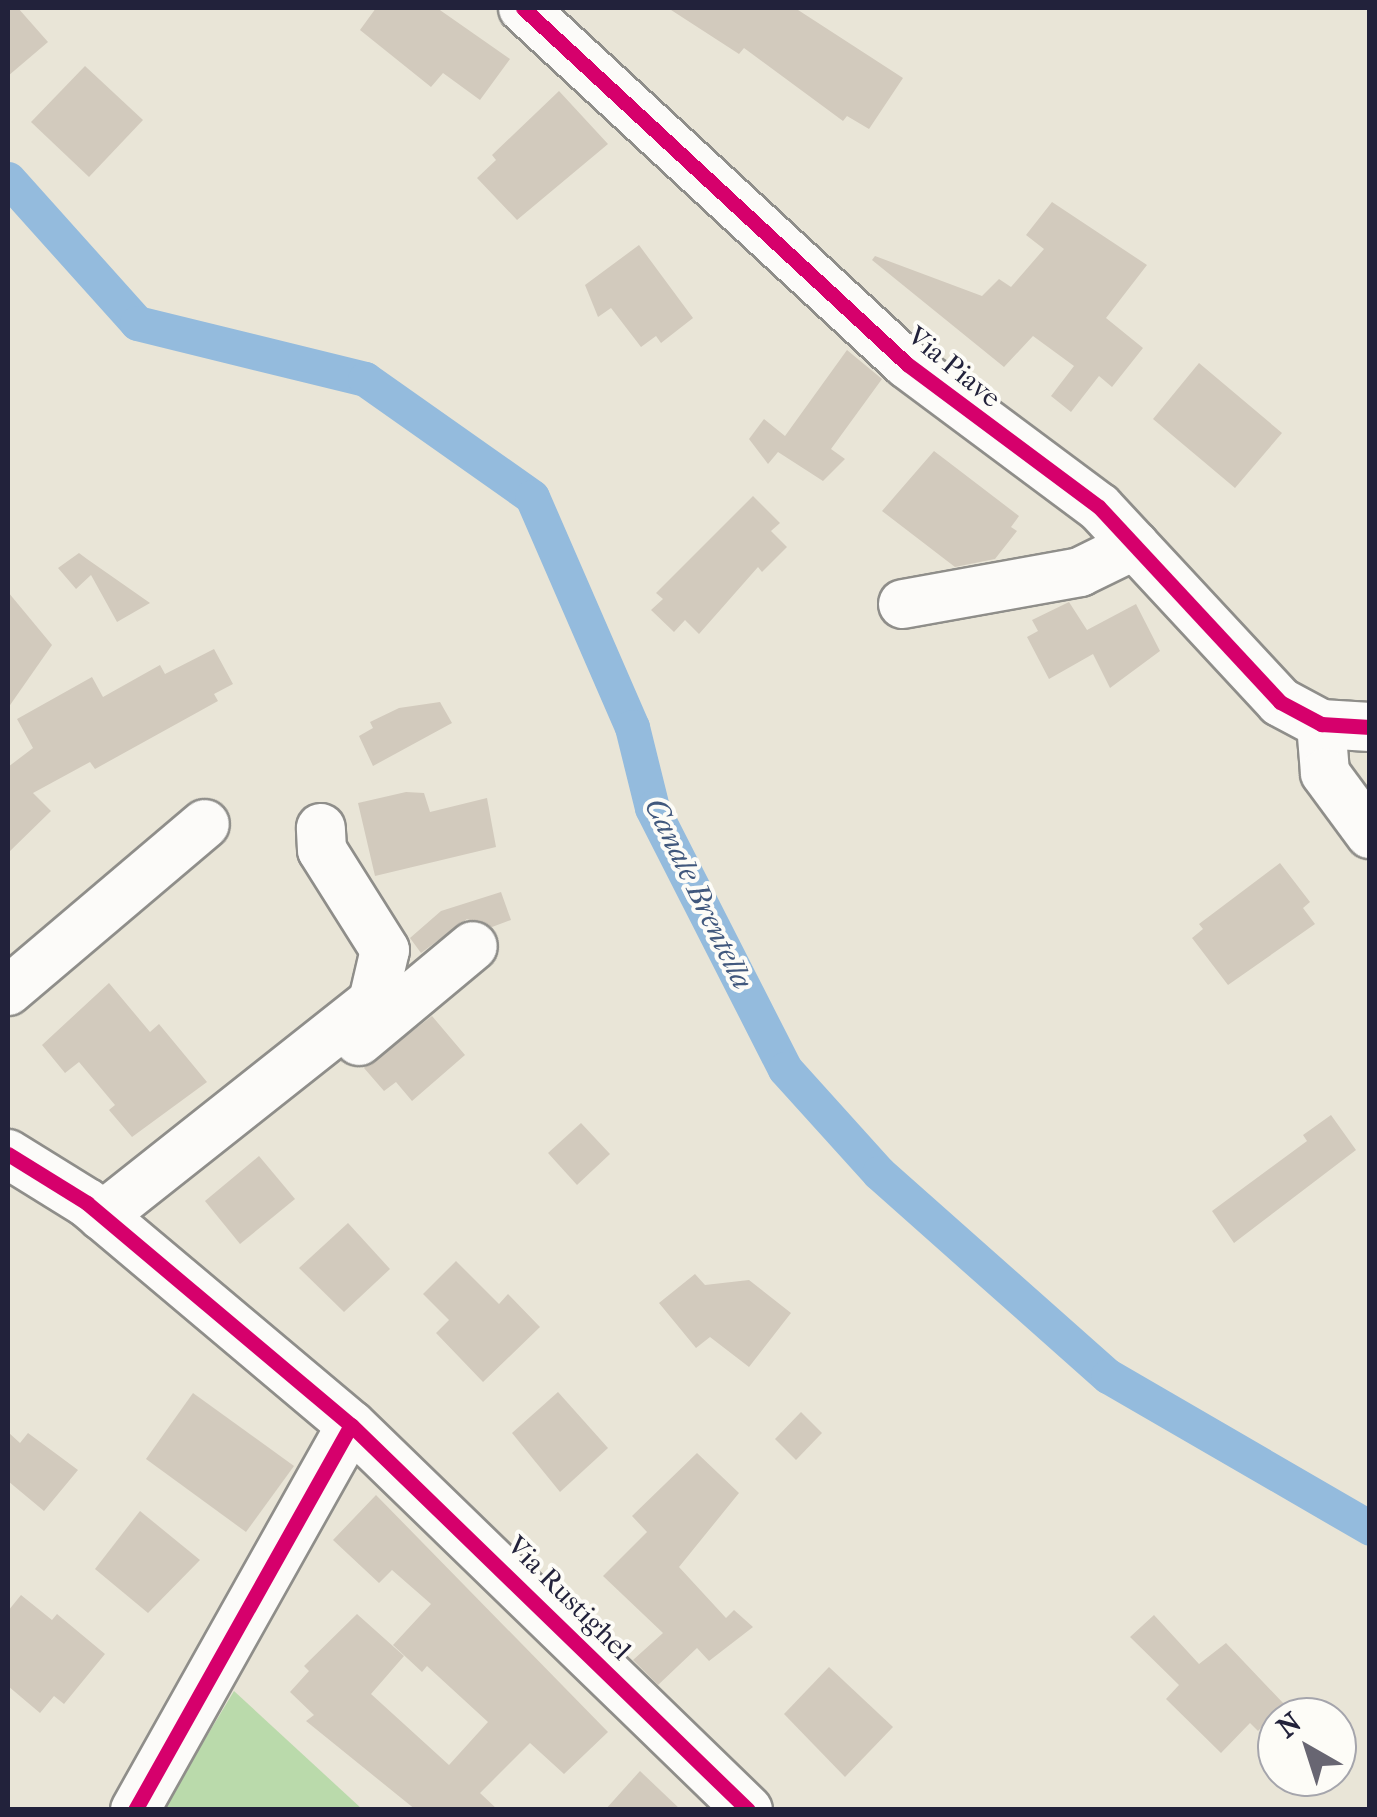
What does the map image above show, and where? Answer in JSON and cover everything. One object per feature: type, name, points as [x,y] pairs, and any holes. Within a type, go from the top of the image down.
[{"type":"street","name":"Via Piave","points":[[523,8],[907,364],[1099,507],[1280,702],[1321,724],[1370,727]]},
{"type":"street","points":[[903,604],[1080,572],[1135,545]]},
{"type":"street","points":[[1321,724],[1326,773],[1370,834]]},
{"type":"street","points":[[8,991],[205,824]]},
{"type":"street","points":[[114,1226],[373,1001],[385,950],[322,850],[321,828]]},
{"type":"street","points":[[114,1226],[472,946]]},
{"type":"street","name":"Via Rustighel","points":[[8,1154],[114,1226],[351,1425],[748,1810]]},
{"type":"street","points":[[135,1810],[351,1425]]},
{"type":"green space","points":[[234,1691],[362,1809],[163,1809]]},
{"type":"building","points":[[8,8],[18,8],[48,42],[8,76]]},
{"type":"building","points":[[376,8],[437,8],[510,59],[480,100],[443,73],[431,87],[360,30]]},
{"type":"building","points":[[668,8],[795,8],[903,78],[869,129],[847,116],[843,121],[744,48],[739,54]]},
{"type":"building","points":[[85,66],[143,120],[89,177],[31,122]]},
{"type":"building","points":[[559,91],[608,144],[517,220],[477,178],[496,160],[492,155]]},
{"type":"building","points":[[1052,202],[1147,265],[1106,318],[1143,348],[1112,387],[1099,376],[1071,412],[1051,396],[1074,366],[1033,336],[1004,367],[872,260],[875,256],[982,296],[999,279],[1011,287],[1044,249],[1026,235]]},
{"type":"building","points":[[639,245],[693,318],[661,343],[656,336],[641,347],[611,308],[598,317],[585,285]]},
{"type":"building","points":[[847,350],[882,379],[831,449],[845,459],[823,481],[778,452],[768,464],[749,439],[764,419],[785,436]]},
{"type":"building","points":[[1199,363],[1282,433],[1235,488],[1153,419]]},
{"type":"building","points":[[934,451],[1019,516],[1011,527],[1017,531],[995,559],[955,567],[882,511]]},
{"type":"building","points":[[753,496],[780,523],[771,531],[787,547],[762,572],[758,567],[699,634],[685,620],[674,632],[651,610],[663,599],[656,593]]},
{"type":"building","points":[[79,553],[150,603],[117,622],[91,575],[76,589],[58,568]]},
{"type":"building","points":[[8,592],[52,645],[8,708]]},
{"type":"building","points":[[1069,602],[1087,630],[1136,604],[1160,651],[1110,688],[1093,654],[1049,679],[1027,637],[1038,631],[1032,620]]},
{"type":"building","points":[[214,649],[233,684],[214,694],[218,701],[95,769],[90,762],[33,793],[51,811],[8,853],[8,767],[33,748],[17,719],[92,677],[103,697],[160,665],[165,674]]},
{"type":"building","points":[[440,702],[452,723],[373,766],[359,736],[373,728],[370,722],[399,708]]},
{"type":"building","points":[[406,792],[424,793],[430,812],[487,798],[496,847],[375,876],[358,803]]},
{"type":"building","points":[[1280,863],[1310,902],[1303,908],[1315,924],[1228,985],[1192,938],[1203,929],[1199,924]]},
{"type":"building","points":[[501,892],[511,920],[492,927],[467,919],[421,953],[410,938],[441,911]]},
{"type":"building","points":[[109,983],[150,1032],[159,1024],[207,1082],[132,1137],[109,1110],[115,1105],[79,1062],[65,1073],[42,1045]]},
{"type":"building","points":[[432,1016],[465,1055],[412,1101],[396,1082],[384,1091],[364,1068]]},
{"type":"building","points":[[1331,1115],[1356,1150],[1234,1243],[1212,1211],[1307,1141],[1303,1135]]},
{"type":"building","points":[[581,1123],[610,1154],[577,1185],[548,1153]]},
{"type":"building","points":[[259,1156],[295,1199],[240,1244],[205,1201]]},
{"type":"building","points":[[348,1223],[390,1269],[344,1312],[299,1268]]},
{"type":"building","points":[[456,1261],[499,1304],[508,1294],[540,1327],[483,1382],[436,1333],[449,1320],[423,1294]]},
{"type":"building","points":[[695,1274],[705,1285],[749,1280],[791,1313],[749,1367],[710,1337],[696,1348],[659,1303]]},
{"type":"building","points":[[558,1392],[608,1448],[560,1492],[512,1433]]},
{"type":"building","points":[[193,1393],[294,1466],[246,1532],[146,1459]]},
{"type":"building","points":[[801,1412],[822,1433],[796,1460],[775,1439]]},
{"type":"building","points":[[8,1432],[20,1443],[28,1433],[78,1470],[44,1511],[8,1481]]},
{"type":"building","points":[[697,1453],[739,1493],[679,1567],[726,1618],[734,1610],[753,1627],[709,1661],[697,1648],[658,1685],[633,1660],[663,1633],[603,1576],[647,1532],[632,1516]]},
{"type":"building","points":[[376,1495],[608,1732],[564,1774],[530,1743],[480,1793],[498,1810],[416,1810],[306,1721],[314,1715],[290,1692],[309,1671],[304,1666],[357,1614],[404,1656],[371,1694],[449,1765],[488,1722],[427,1666],[422,1672],[393,1645],[431,1604],[392,1570],[379,1583],[333,1540]]},
{"type":"building","points":[[140,1511],[200,1560],[148,1613],[95,1569]]},
{"type":"building","points":[[21,1595],[52,1620],[57,1614],[105,1654],[64,1704],[54,1696],[40,1713],[8,1686],[8,1611]]},
{"type":"building","points":[[1154,1615],[1199,1664],[1226,1643],[1277,1697],[1257,1697],[1257,1730],[1250,1723],[1221,1753],[1166,1699],[1179,1685],[1130,1637]]},
{"type":"building","points":[[829,1667],[893,1727],[845,1777],[784,1714]]},
{"type":"building","points":[[640,1771],[681,1810],[605,1810]]},
{"type":"waterway","name":"Canale Brentella","points":[[8,179],[137,323],[365,379],[532,497],[632,727],[652,808],[785,1069],[879,1173],[1108,1376],[1370,1528]]},
{"type":"cycle path","points":[[523,8],[907,364],[1099,507],[1280,702],[1321,724],[1370,727]]},
{"type":"cycle path","points":[[8,1154],[87,1203],[351,1425],[748,1810]]},
{"type":"cycle path","points":[[135,1810],[351,1425]]}]
